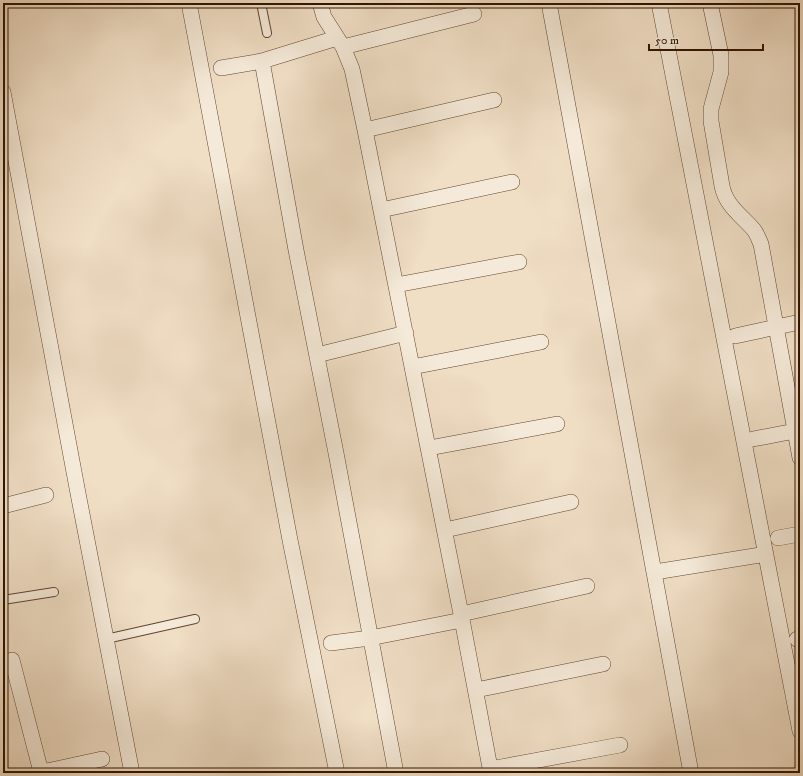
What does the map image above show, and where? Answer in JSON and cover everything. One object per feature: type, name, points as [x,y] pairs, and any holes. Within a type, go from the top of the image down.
[{"type":"street","points":[[189,3],[290,540],[337,773]]},
{"type":"street","points":[[320,3],[324,17],[340,42],[352,69],[429,448],[476,690],[490,771],[620,745]]},
{"type":"street","points":[[550,3],[655,572],[690,773]]},
{"type":"street","points":[[659,3],[800,731]]},
{"type":"street","points":[[710,3],[721,55],[721,72],[711,109],[711,121],[722,186],[724,196],[729,204],[754,231],[761,244],[776,326],[798,430],[800,458]]},
{"type":"street","points":[[221,68],[262,61],[340,42],[474,14]]},
{"type":"street","points":[[262,61],[296,250],[396,773]]},
{"type":"street","points":[[3,92],[132,773]]},
{"type":"street","points":[[365,130],[494,100]]},
{"type":"street","points":[[381,210],[512,182]]},
{"type":"street","points":[[396,285],[519,262]]},
{"type":"street","points":[[735,336],[800,322]]},
{"type":"street","points":[[316,355],[406,333]]},
{"type":"street","points":[[412,368],[541,342]]},
{"type":"street","points":[[429,448],[557,424]]},
{"type":"street","points":[[753,439],[798,430]]},
{"type":"street","points":[[3,506],[46,495]]},
{"type":"street","points":[[445,530],[571,502]]},
{"type":"street","points":[[778,538],[800,534]]},
{"type":"street","points":[[655,572],[766,554]]},
{"type":"street","points":[[331,643],[370,638],[587,586]]},
{"type":"street","points":[[12,660],[40,773],[102,759]]},
{"type":"street","points":[[476,690],[603,664]]},
{"type":"lane","points":[[261,3],[268,33]]},
{"type":"lane","points":[[3,600],[54,592]]},
{"type":"lane","points":[[106,639],[195,619]]}]
